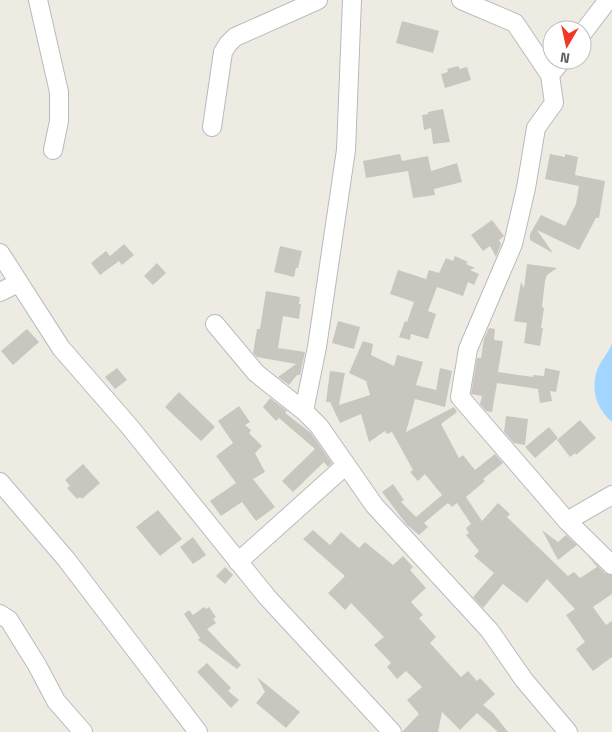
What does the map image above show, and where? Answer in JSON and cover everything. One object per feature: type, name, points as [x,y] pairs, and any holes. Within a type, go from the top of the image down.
[{"type":"street","points":[[38,0],[59,92],[60,121],[53,150]]},
{"type":"street","points":[[212,127],[222,52],[228,44],[235,37],[318,0]]},
{"type":"street","points":[[304,411],[317,347],[346,150],[352,0]]},
{"type":"street","points":[[461,0],[515,23],[550,75],[554,103],[536,128],[526,188],[513,244],[468,349],[460,396],[568,521],[612,565]]},
{"type":"street","points":[[592,21],[608,0]]},
{"type":"street","points":[[550,75],[554,70]]},
{"type":"street","points":[[0,253],[61,348],[129,426],[267,597],[385,730]]},
{"type":"street","points":[[0,292],[18,282]]},
{"type":"street","points":[[214,324],[256,373],[304,411],[319,426],[374,505],[490,631],[524,680],[568,732]]},
{"type":"street","points":[[238,562],[346,465]]},
{"type":"street","points":[[0,482],[66,559],[198,732]]},
{"type":"street","points":[[568,521],[612,495]]},
{"type":"street","points":[[0,614],[9,620],[56,701],[83,732]]},
{"type":"water","points":[[612,343],[612,422],[598,404],[595,383],[598,368]]},
{"type":"building","points":[[402,21],[439,31],[433,53],[396,43]]},
{"type":"building","points":[[458,66],[460,69],[467,67],[471,80],[445,88],[441,74],[448,72],[447,69]]},
{"type":"building","points":[[443,109],[450,142],[433,144],[431,128],[424,130],[422,115]]},
{"type":"building","points":[[400,154],[402,161],[428,156],[431,171],[457,163],[462,182],[434,189],[435,195],[413,198],[408,171],[366,178],[363,161]]},
{"type":"building","points":[[550,154],[565,157],[565,154],[578,157],[575,175],[605,181],[599,218],[596,218],[579,250],[537,230],[553,253],[530,240],[530,234],[541,215],[565,226],[576,204],[579,186],[545,179]]},
{"type":"building","points":[[492,220],[504,236],[499,240],[501,244],[496,257],[490,246],[483,251],[471,235]]},
{"type":"building","points":[[124,244],[134,255],[122,265],[119,261],[100,275],[91,263],[106,251],[110,256]]},
{"type":"building","points":[[280,246],[302,251],[294,277],[274,272]]},
{"type":"building","points":[[455,256],[468,262],[466,264],[475,268],[470,270],[479,274],[474,285],[468,282],[463,296],[437,287],[428,311],[436,314],[428,339],[411,334],[410,340],[399,337],[414,302],[390,294],[398,270],[426,279],[429,270],[439,273],[446,258],[453,261]]},
{"type":"building","points":[[157,263],[166,273],[153,285],[144,276]]},
{"type":"building","points":[[527,264],[557,268],[547,275],[545,281],[541,328],[543,328],[540,346],[524,343],[527,323],[514,321],[521,282],[524,288]]},
{"type":"building","points":[[266,291],[300,297],[299,319],[283,316],[278,348],[305,352],[300,375],[297,375],[289,385],[278,377],[296,364],[257,357],[253,353],[257,329],[260,329]]},
{"type":"building","points":[[338,321],[360,327],[354,349],[332,343]]},
{"type":"building","points":[[489,328],[495,329],[494,340],[503,341],[498,372],[533,377],[533,375],[544,376],[545,368],[560,371],[556,392],[550,391],[552,401],[540,403],[538,389],[497,383],[492,412],[486,411],[480,404],[482,396],[471,394],[477,358],[481,358],[484,339]]},
{"type":"building","points":[[27,329],[39,342],[13,365],[1,351]]},
{"type":"building","points":[[363,341],[373,344],[371,355],[394,366],[397,355],[423,362],[416,385],[436,390],[440,368],[452,371],[445,407],[415,399],[406,432],[454,407],[457,412],[441,424],[459,458],[463,455],[475,470],[495,454],[503,463],[483,479],[485,481],[466,497],[482,521],[498,503],[510,514],[507,517],[568,576],[574,572],[580,578],[597,567],[586,554],[605,573],[612,575],[612,594],[593,607],[606,625],[612,621],[612,657],[593,671],[576,649],[585,642],[566,615],[575,609],[547,579],[527,603],[503,584],[483,608],[473,597],[494,573],[474,556],[479,551],[466,535],[469,533],[466,528],[471,524],[457,503],[452,507],[448,503],[424,523],[428,527],[419,535],[407,525],[382,492],[393,484],[404,500],[401,502],[416,517],[442,495],[425,474],[418,481],[410,472],[413,470],[392,432],[387,434],[385,431],[369,442],[361,414],[340,423],[330,402],[326,402],[330,371],[345,373],[339,405],[370,395],[366,381],[349,373]]},
{"type":"building","points":[[117,368],[127,380],[115,389],[105,377]]},
{"type":"building","points":[[179,392],[215,427],[201,441],[165,407]]},
{"type":"building","points":[[270,398],[287,411],[285,413],[311,433],[332,463],[328,467],[324,462],[293,492],[282,481],[315,449],[279,418],[276,421],[263,407]]},
{"type":"building","points":[[239,406],[250,422],[245,425],[251,430],[249,433],[262,446],[255,453],[265,472],[253,479],[275,507],[256,521],[242,502],[221,516],[210,501],[236,483],[216,456],[233,443],[218,421]]},
{"type":"building","points":[[506,416],[528,419],[525,445],[514,443],[504,432]]},
{"type":"building","points":[[580,420],[596,438],[576,455],[575,453],[570,457],[557,440]]},
{"type":"building","points":[[549,427],[558,438],[535,458],[525,447]]},
{"type":"building","points":[[83,464],[100,483],[82,499],[80,497],[77,499],[67,488],[70,486],[65,480]]},
{"type":"building","points":[[158,510],[182,539],[160,556],[136,527]]},
{"type":"building","points":[[313,530],[330,545],[341,532],[359,548],[365,542],[393,565],[403,556],[413,567],[410,570],[426,588],[411,602],[423,615],[419,618],[436,637],[430,643],[461,677],[468,671],[477,681],[480,678],[495,694],[483,705],[493,713],[508,732],[498,732],[477,713],[460,730],[442,712],[438,732],[402,732],[419,714],[407,700],[422,687],[406,671],[397,679],[387,667],[391,663],[374,645],[384,637],[351,603],[345,610],[328,593],[345,576],[303,539]]},
{"type":"building","points":[[542,530],[558,542],[566,535],[577,545],[558,560]]},
{"type":"building","points":[[193,537],[206,555],[193,564],[180,547]]},
{"type":"building","points":[[225,567],[233,575],[225,584],[216,576]]},
{"type":"building","points":[[204,607],[206,609],[209,607],[216,617],[213,619],[216,623],[207,629],[241,665],[237,669],[198,640],[200,638],[184,614],[189,610],[193,615]]},
{"type":"building","points":[[207,663],[231,688],[228,691],[239,700],[231,708],[197,672]]},
{"type":"building","points":[[257,677],[300,712],[286,728],[256,703],[265,692]]}]
